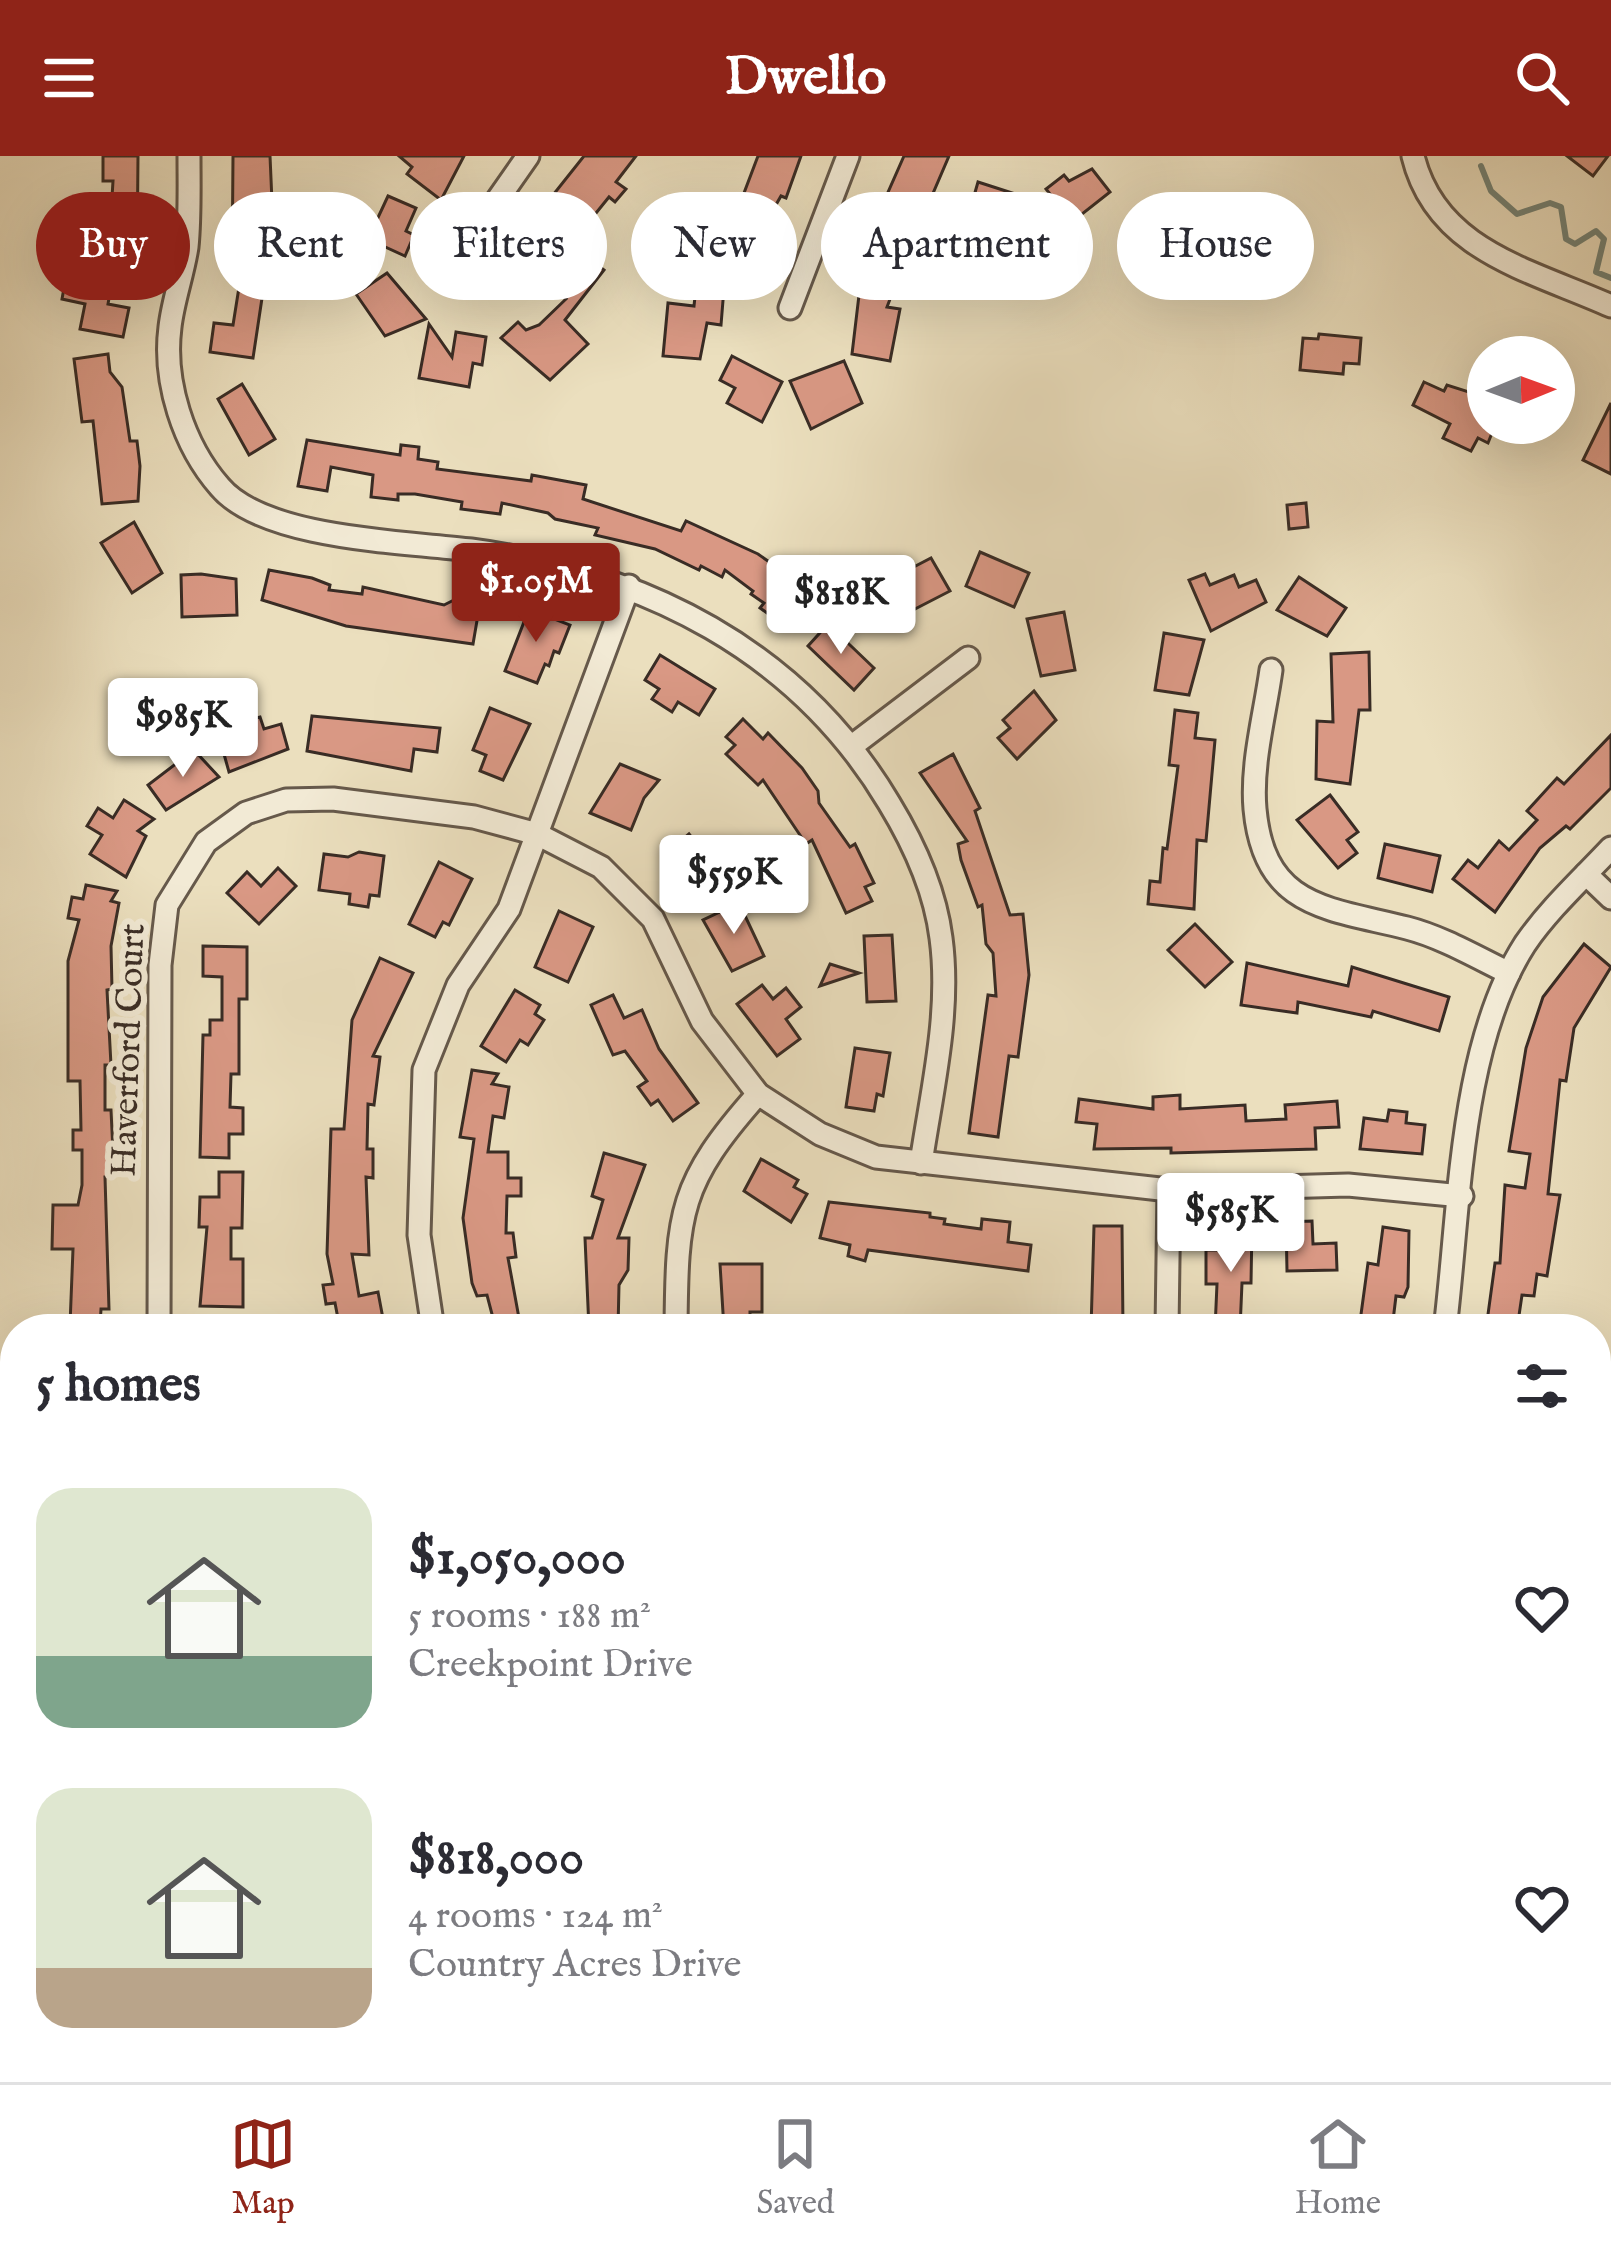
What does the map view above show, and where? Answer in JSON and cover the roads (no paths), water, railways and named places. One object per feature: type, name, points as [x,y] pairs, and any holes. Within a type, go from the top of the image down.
[{"type":"street","points":[[189,156],[188,242],[170,325],[170,373],[186,430],[221,489],[252,511],[307,528],[511,555],[629,586],[742,645],[798,690],[852,746],[917,857],[941,932],[943,1006],[921,1163]]},
{"type":"street","points":[[503,192],[528,156]]},
{"type":"street","points":[[790,308],[848,156]]},
{"type":"street","points":[[1413,156],[1433,209],[1455,232],[1611,306]]},
{"type":"street","points":[[431,1314],[418,1235],[424,1070],[458,985],[509,909],[629,586]]},
{"type":"street","points":[[852,746],[968,658]]},
{"type":"street","points":[[1271,670],[1254,807],[1267,857],[1283,882],[1306,904],[1431,935],[1509,974]]},
{"type":"street","name":"Haverford Court","points":[[159,1314],[162,930],[178,880],[194,855],[246,813],[310,797],[474,817],[537,834],[601,867],[653,919],[702,1021],[758,1094],[789,1117],[876,1157],[1169,1190],[1348,1186],[1462,1196]]},
{"type":"street","points":[[1447,1314],[1476,1076],[1509,974],[1542,921],[1611,848]]},
{"type":"street","points":[[1586,874],[1611,898]]},
{"type":"street","points":[[676,1314],[678,1233],[688,1191],[709,1150],[758,1094]]},
{"type":"street","points":[[1167,1314],[1169,1190]]},
{"type":"waterway","points":[[1481,166],[1491,191],[1517,214],[1550,203],[1561,207],[1566,239],[1575,244],[1596,231],[1604,239],[1596,272],[1611,278]]}]
